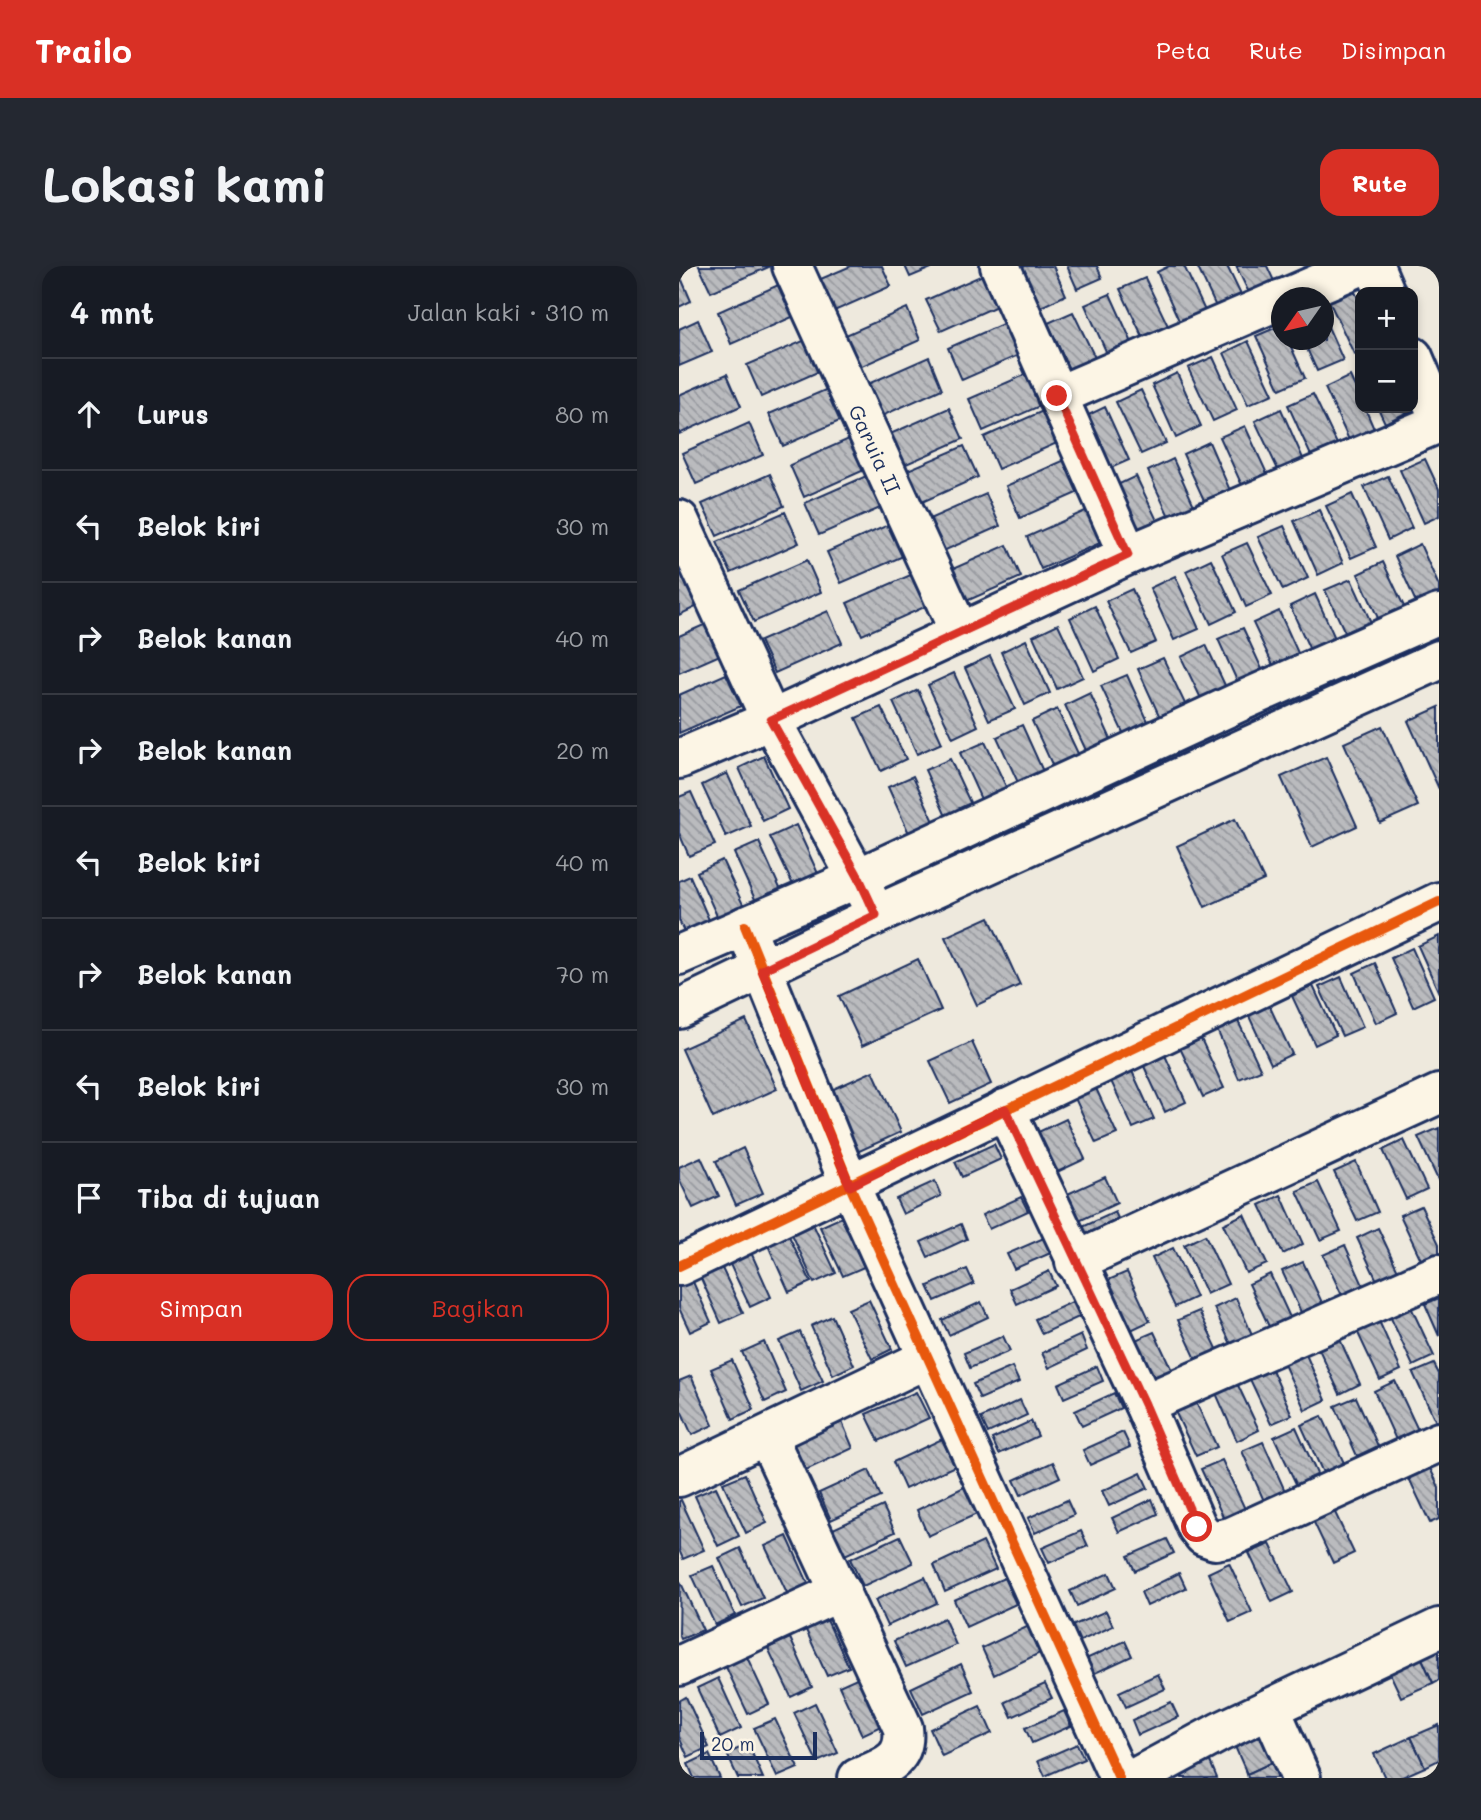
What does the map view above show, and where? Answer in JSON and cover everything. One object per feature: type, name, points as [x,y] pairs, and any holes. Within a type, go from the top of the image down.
[{"type":"street","name":"Garuia II","points":[[792,266],[960,633]]},
{"type":"street","points":[[1000,266],[1128,555]]},
{"type":"street","points":[[1310,287],[1360,266]]},
{"type":"street","points":[[1374,266],[1383,287]]},
{"type":"street","points":[[1057,396],[1271,304]]},
{"type":"street","points":[[679,759],[771,720],[1128,555],[1439,421],[1418,369]]},
{"type":"street","points":[[679,520],[771,720],[859,878],[876,915]]},
{"type":"street","points":[[679,956],[859,878],[1237,703],[1439,614]]},
{"type":"street","points":[[679,1009],[876,915],[1439,660]]},
{"type":"street","points":[[679,1266],[1439,902]]},
{"type":"street","points":[[745,926],[850,1186],[1119,1778]]},
{"type":"street","points":[[1075,1262],[1439,1094]]},
{"type":"street","points":[[1005,1109],[1144,1404],[1197,1527],[1204,1536],[1215,1540],[1231,1536],[1439,1442]]},
{"type":"street","points":[[1144,1404],[1439,1274]]},
{"type":"street","points":[[679,1477],[928,1358]]},
{"type":"street","points":[[767,1436],[903,1728],[902,1749],[895,1759],[858,1778]]},
{"type":"street","points":[[679,1666],[841,1591]]},
{"type":"street","points":[[1135,1778],[1220,1732],[1439,1628]]},
{"type":"street","points":[[1270,1708],[1301,1778]]},
{"type":"building","points":[[699,266],[771,266],[711,292]]},
{"type":"building","points":[[851,266],[882,266],[891,286],[823,316],[809,284]]},
{"type":"building","points":[[905,266],[936,266],[910,277]]},
{"type":"building","points":[[1022,266],[1053,266],[1066,295],[1041,307]]},
{"type":"building","points":[[1067,266],[1097,266],[1102,278],[1077,289]]},
{"type":"building","points":[[1169,266],[1184,266],[1206,313],[1181,325],[1157,272]]},
{"type":"building","points":[[1197,266],[1227,266],[1242,297],[1217,309]]},
{"type":"building","points":[[1236,266],[1267,266],[1274,281],[1249,293]]},
{"type":"building","points":[[994,270],[1008,301],[941,331],[926,300]]},
{"type":"building","points":[[679,273],[691,301],[679,307]]},
{"type":"building","points":[[1145,278],[1170,330],[1145,342],[1120,289]]},
{"type":"building","points":[[785,282],[799,314],[731,344],[718,312]]},
{"type":"building","points":[[1354,290],[1355,292],[1354,354],[1334,312],[1334,299]]},
{"type":"building","points":[[1110,294],[1134,347],[1109,358],[1085,305]]},
{"type":"building","points":[[907,308],[920,340],[853,370],[839,338]]},
{"type":"building","points":[[1073,312],[1098,364],[1072,376],[1048,323]]},
{"type":"building","points":[[1016,318],[1030,350],[962,380],[948,348]]},
{"type":"building","points":[[698,320],[712,352],[679,366],[679,329]]},
{"type":"building","points":[[1271,330],[1271,350],[1292,350],[1305,378],[1280,389],[1256,336]]},
{"type":"building","points":[[815,336],[829,367],[761,397],[747,365]]},
{"type":"building","points":[[1334,340],[1343,360],[1317,371],[1308,350],[1334,350]]},
{"type":"building","points":[[1248,341],[1273,394],[1248,405],[1224,353]]},
{"type":"building","points":[[929,357],[942,389],[875,419],[861,387]]},
{"type":"building","points":[[1213,357],[1237,410],[1213,421],[1188,368]]},
{"type":"building","points":[[1036,370],[1051,401],[983,431],[969,399]]},
{"type":"building","points":[[1177,373],[1201,426],[1176,438],[1152,385]]},
{"type":"building","points":[[727,374],[741,406],[679,434],[679,395]]},
{"type":"building","points":[[1350,376],[1355,387],[1355,413],[1367,413],[1374,429],[1349,440],[1325,388]]},
{"type":"building","points":[[837,385],[851,416],[783,446],[769,414]]},
{"type":"building","points":[[1141,390],[1166,443],[1141,454],[1116,402]]},
{"type":"building","points":[[1313,394],[1338,446],[1312,458],[1288,405]]},
{"type":"building","points":[[1052,407],[1066,439],[998,469],[984,437]]},
{"type":"building","points":[[1105,407],[1129,460],[1104,471],[1080,419]]},
{"type":"building","points":[[949,408],[963,439],[895,469],[881,438]]},
{"type":"building","points":[[1281,409],[1305,463],[1280,474],[1255,421]]},
{"type":"building","points":[[1380,413],[1406,413],[1385,423]]},
{"type":"building","points":[[749,423],[763,455],[696,484],[682,453]]},
{"type":"building","points":[[1245,426],[1269,478],[1244,490],[1220,437]]},
{"type":"building","points":[[858,435],[871,467],[804,497],[790,465]]},
{"type":"building","points":[[1209,442],[1232,495],[1207,507],[1183,454]]},
{"type":"building","points":[[964,446],[978,477],[911,507],[896,475]]},
{"type":"building","points":[[1074,456],[1088,488],[1020,518],[1006,486]]},
{"type":"building","points":[[1173,459],[1197,512],[1172,523],[1148,471]]},
{"type":"building","points":[[1425,459],[1439,489],[1439,516],[1424,523],[1400,470]]},
{"type":"building","points":[[873,473],[887,505],[819,535],[805,503]]},
{"type":"building","points":[[770,474],[784,506],[717,536],[702,504]]},
{"type":"building","points":[[1136,476],[1161,529],[1136,540],[1111,488]]},
{"type":"building","points":[[1388,476],[1412,528],[1388,540],[1364,487]]},
{"type":"building","points":[[986,494],[1000,526],[932,556],[918,524]]},
{"type":"building","points":[[1352,494],[1376,547],[1351,558],[1326,506]]},
{"type":"building","points":[[1094,507],[1109,539],[1041,569],[1027,537]]},
{"type":"building","points":[[1319,510],[1343,563],[1318,575],[1294,521]]},
{"type":"building","points":[[785,512],[799,543],[731,573],[717,542]]},
{"type":"building","points":[[895,522],[908,554],[841,583],[827,552]]},
{"type":"building","points":[[1284,526],[1308,578],[1283,590],[1258,537]]},
{"type":"building","points":[[1247,543],[1272,595],[1246,607],[1222,554]]},
{"type":"building","points":[[1420,544],[1439,586],[1439,599],[1419,609],[1395,556]]},
{"type":"building","points":[[1007,545],[1021,577],[953,607],[939,575]]},
{"type":"building","points":[[1211,559],[1236,612],[1211,624],[1186,571]]},
{"type":"building","points":[[807,560],[821,592],[754,622],[739,590]]},
{"type":"building","points":[[1383,562],[1408,615],[1382,627],[1358,574]]},
{"type":"building","points":[[915,573],[929,605],[862,635],[847,603]]},
{"type":"building","points":[[684,574],[698,606],[679,615],[679,576]]},
{"type":"building","points":[[1175,576],[1199,629],[1174,640],[1150,588]]},
{"type":"building","points":[[1351,579],[1375,631],[1350,643],[1325,590]]},
{"type":"building","points":[[1132,589],[1156,642],[1131,653],[1106,601]]},
{"type":"building","points":[[1315,594],[1339,647],[1314,659],[1290,606]]},
{"type":"building","points":[[1095,606],[1119,659],[1094,671],[1070,618]]},
{"type":"building","points":[[828,611],[842,643],[775,673],[760,641]]},
{"type":"building","points":[[1279,611],[1303,664],[1278,676],[1253,623]]},
{"type":"building","points":[[706,624],[720,655],[679,673],[679,636]]},
{"type":"building","points":[[1058,624],[1083,677],[1057,689],[1033,636]]},
{"type":"building","points":[[1243,628],[1267,680],[1242,692],[1218,639]]},
{"type":"building","points":[[1026,640],[1050,693],[1025,705],[1001,652]]},
{"type":"building","points":[[1206,645],[1231,698],[1206,709],[1181,657]]},
{"type":"building","points":[[990,656],[1015,709],[989,720],[965,668]]},
{"type":"building","points":[[1163,658],[1188,710],[1162,722],[1138,669]]},
{"type":"building","points":[[954,673],[978,726],[953,738],[928,685]]},
{"type":"building","points":[[726,674],[741,706],[679,733],[679,695]]},
{"type":"building","points":[[1127,675],[1151,728],[1126,739],[1101,686]]},
{"type":"building","points":[[918,690],[942,743],[917,754],[893,702]]},
{"type":"building","points":[[1090,693],[1114,746],[1089,757],[1065,705]]},
{"type":"building","points":[[881,707],[906,759],[881,771],[856,718]]},
{"type":"building","points":[[1439,707],[1439,789],[1408,721]]},
{"type":"building","points":[[1057,709],[1082,762],[1056,773],[1032,721]]},
{"type":"building","points":[[1022,725],[1046,778],[1021,789],[997,737]]},
{"type":"building","points":[[1382,726],[1418,806],[1380,823],[1344,743]]},
{"type":"building","points":[[985,742],[1010,795],[984,806],[960,753]]},
{"type":"building","points":[[764,756],[788,809],[763,821],[739,768]]},
{"type":"building","points":[[1326,757],[1357,826],[1312,847],[1281,777]]},
{"type":"building","points":[[950,759],[974,811],[949,823],[925,770]]},
{"type":"building","points":[[727,773],[751,826],[726,837],[702,785]]},
{"type":"building","points":[[913,776],[937,828],[912,840],[888,787]]},
{"type":"building","points":[[691,792],[715,845],[689,856],[679,833],[679,797]]},
{"type":"building","points":[[1235,819],[1264,880],[1205,907],[1177,846]]},
{"type":"building","points":[[796,825],[820,878],[795,889],[770,837]]},
{"type":"building","points":[[759,842],[783,895],[758,906],[734,853]]},
{"type":"building","points":[[722,860],[747,913],[721,925],[697,872]]},
{"type":"building","points":[[690,876],[713,929],[688,941],[679,920],[679,881]]},
{"type":"building","points":[[989,917],[1020,985],[977,1005],[945,937]]},
{"type":"building","points":[[1439,936],[1439,993],[1418,946]]},
{"type":"building","points":[[1412,948],[1434,997],[1413,1007],[1391,958]]},
{"type":"building","points":[[918,959],[941,1010],[862,1046],[839,996]]},
{"type":"building","points":[[1375,963],[1397,1013],[1376,1023],[1354,973]]},
{"type":"building","points":[[1341,977],[1363,1027],[1342,1036],[1319,987]]},
{"type":"building","points":[[1313,986],[1336,1035],[1315,1045],[1292,996]]},
{"type":"building","points":[[1269,1005],[1292,1054],[1271,1064],[1248,1014]]},
{"type":"building","points":[[746,1020],[777,1089],[713,1118],[682,1049]]},
{"type":"building","points":[[1238,1021],[1261,1070],[1239,1079],[1217,1030]]},
{"type":"building","points":[[1201,1039],[1224,1088],[1203,1097],[1180,1048]]},
{"type":"building","points":[[972,1042],[991,1084],[950,1103],[930,1061]]},
{"type":"building","points":[[1164,1053],[1186,1102],[1165,1112],[1142,1062]]},
{"type":"building","points":[[1131,1069],[1154,1119],[1133,1128],[1110,1079]]},
{"type":"building","points":[[873,1071],[901,1132],[855,1153],[827,1092]]},
{"type":"building","points":[[1094,1084],[1117,1134],[1096,1143],[1073,1094]]},
{"type":"building","points":[[1066,1119],[1085,1159],[1053,1174],[1034,1134]]},
{"type":"building","points":[[1439,1128],[1439,1182],[1418,1137]]},
{"type":"building","points":[[1404,1140],[1427,1189],[1406,1199],[1383,1150]]},
{"type":"building","points":[[994,1144],[1001,1159],[962,1177],[955,1162]]},
{"type":"building","points":[[743,1148],[763,1193],[736,1205],[716,1161]]},
{"type":"building","points":[[701,1157],[719,1196],[693,1208],[679,1179],[679,1167]]},
{"type":"building","points":[[1356,1162],[1378,1212],[1357,1221],[1334,1172]]},
{"type":"building","points":[[1105,1177],[1117,1203],[1075,1223],[1063,1196]]},
{"type":"building","points":[[935,1181],[941,1196],[903,1214],[896,1199]]},
{"type":"building","points":[[1318,1182],[1341,1231],[1320,1240],[1297,1191]]},
{"type":"building","points":[[1281,1195],[1303,1244],[1283,1254],[1260,1205]]},
{"type":"building","points":[[1021,1197],[1028,1211],[989,1229],[982,1215]]},
{"type":"building","points":[[1421,1206],[1439,1244],[1439,1257],[1423,1264],[1400,1215]]},
{"type":"building","points":[[1115,1212],[1125,1233],[1086,1251],[1076,1230]]},
{"type":"building","points":[[1244,1214],[1267,1264],[1246,1273],[1223,1224]]},
{"type":"building","points":[[842,1217],[864,1267],[843,1276],[820,1227]]},
{"type":"building","points":[[813,1224],[836,1273],[814,1283],[792,1234]]},
{"type":"building","points":[[961,1224],[967,1239],[928,1257],[921,1242]]},
{"type":"building","points":[[1378,1228],[1401,1277],[1380,1287],[1357,1238]]},
{"type":"building","points":[[788,1234],[811,1282],[789,1292],[767,1243]]},
{"type":"building","points":[[1205,1235],[1228,1284],[1206,1294],[1184,1245]]},
{"type":"building","points":[[1046,1237],[1053,1252],[1014,1269],[1007,1254]]},
{"type":"building","points":[[1345,1245],[1367,1294],[1346,1304],[1323,1255]]},
{"type":"building","points":[[749,1248],[771,1297],[750,1307],[727,1258]]},
{"type":"building","points":[[1173,1248],[1196,1297],[1175,1307],[1152,1258]]},
{"type":"building","points":[[1303,1262],[1326,1311],[1305,1321],[1282,1271]]},
{"type":"building","points":[[720,1264],[743,1313],[721,1323],[699,1274]]},
{"type":"building","points":[[967,1269],[974,1284],[935,1301],[928,1286]]},
{"type":"building","points":[[1049,1271],[1056,1286],[1017,1304],[1010,1289]]},
{"type":"building","points":[[1127,1272],[1150,1321],[1129,1331],[1106,1281]]},
{"type":"building","points":[[689,1273],[711,1322],[690,1332],[679,1308],[679,1277]]},
{"type":"building","points":[[1270,1274],[1293,1324],[1272,1333],[1249,1284]]},
{"type":"building","points":[[1236,1298],[1258,1348],[1237,1357],[1214,1308]]},
{"type":"building","points":[[1439,1298],[1439,1336],[1425,1304]]},
{"type":"building","points":[[869,1300],[892,1349],[872,1359],[848,1309]]},
{"type":"building","points":[[1074,1301],[1081,1316],[1042,1334],[1035,1319]]},
{"type":"building","points":[[981,1302],[988,1317],[949,1335],[942,1320]]},
{"type":"building","points":[[1411,1307],[1434,1356],[1413,1366],[1390,1316]]},
{"type":"building","points":[[1199,1311],[1222,1359],[1201,1370],[1178,1320]]},
{"type":"building","points":[[832,1316],[854,1365],[833,1375],[811,1326]]},
{"type":"building","points":[[1379,1321],[1401,1370],[1380,1380],[1357,1331]]},
{"type":"building","points":[[800,1332],[823,1381],[801,1391],[779,1341]]},
{"type":"building","points":[[1154,1332],[1177,1381],[1155,1390],[1133,1341]]},
{"type":"building","points":[[1081,1335],[1087,1350],[1049,1368],[1042,1353]]},
{"type":"building","points":[[1338,1335],[1360,1384],[1340,1394],[1317,1345]]},
{"type":"building","points":[[1003,1336],[1010,1351],[970,1368],[964,1353]]},
{"type":"building","points":[[764,1342],[786,1392],[765,1402],[742,1352]]},
{"type":"building","points":[[1304,1350],[1326,1400],[1305,1410],[1282,1360]]},
{"type":"building","points":[[732,1360],[754,1409],[733,1419],[711,1369]]},
{"type":"building","points":[[1434,1364],[1439,1374],[1439,1421],[1436,1422],[1413,1373]]},
{"type":"building","points":[[1270,1365],[1292,1415],[1271,1424],[1248,1375]]},
{"type":"building","points":[[1097,1366],[1103,1381],[1064,1398],[1058,1384]]},
{"type":"building","points":[[1012,1367],[1019,1382],[980,1399],[973,1384]]},
{"type":"building","points":[[691,1376],[713,1425],[692,1435],[679,1406],[679,1381]]},
{"type":"building","points":[[1236,1381],[1259,1430],[1237,1441],[1215,1391]]},
{"type":"building","points":[[1395,1381],[1418,1430],[1396,1440],[1374,1391]]},
{"type":"building","points":[[916,1392],[929,1418],[879,1441],[866,1414]]},
{"type":"building","points":[[1114,1393],[1121,1408],[1082,1426],[1075,1411]]},
{"type":"building","points":[[1356,1397],[1378,1446],[1357,1456],[1335,1406]]},
{"type":"building","points":[[1194,1398],[1217,1447],[1196,1456],[1173,1407]]},
{"type":"building","points":[[1020,1400],[1027,1415],[988,1433],[981,1418]]},
{"type":"building","points":[[1322,1416],[1345,1465],[1324,1475],[1301,1425]]},
{"type":"building","points":[[1031,1421],[1038,1436],[999,1454],[992,1439]]},
{"type":"building","points":[[842,1422],[853,1448],[804,1471],[791,1445]]},
{"type":"building","points":[[1296,1427],[1318,1476],[1297,1486],[1274,1437]]},
{"type":"building","points":[[1123,1432],[1130,1447],[1090,1465],[1083,1450]]},
{"type":"building","points":[[942,1439],[955,1466],[905,1489],[893,1462]]},
{"type":"building","points":[[1263,1442],[1285,1491],[1264,1501],[1242,1451]]},
{"type":"building","points":[[1222,1460],[1245,1509],[1224,1519],[1201,1469]]},
{"type":"building","points":[[1053,1462],[1060,1477],[1021,1495],[1014,1480]]},
{"type":"building","points":[[1428,1464],[1439,1487],[1439,1519],[1430,1523],[1407,1474]]},
{"type":"building","points":[[869,1470],[881,1497],[831,1520],[819,1493]]},
{"type":"building","points":[[1141,1473],[1148,1488],[1109,1506],[1102,1491]]},
{"type":"building","points":[[745,1474],[767,1523],[746,1533],[723,1483]]},
{"type":"building","points":[[966,1486],[979,1513],[928,1536],[917,1510]]},
{"type":"building","points":[[716,1487],[739,1536],[718,1546],[695,1496]]},
{"type":"building","points":[[1152,1499],[1158,1514],[1119,1532],[1112,1518]]},
{"type":"building","points":[[681,1500],[704,1550],[683,1559],[679,1550]]},
{"type":"building","points":[[1067,1500],[1074,1515],[1035,1533],[1028,1518]]},
{"type":"building","points":[[1331,1504],[1354,1553],[1333,1563],[1310,1514]]},
{"type":"building","points":[[883,1506],[895,1532],[845,1555],[833,1529]]},
{"type":"building","points":[[1081,1531],[1088,1546],[1049,1563],[1042,1548]]},
{"type":"building","points":[[787,1536],[809,1585],[788,1595],[765,1546]]},
{"type":"building","points":[[900,1536],[913,1563],[863,1586],[850,1559]]},
{"type":"building","points":[[1167,1539],[1174,1553],[1135,1571],[1128,1556]]},
{"type":"building","points":[[983,1542],[996,1569],[945,1592],[934,1565]]},
{"type":"building","points":[[1270,1544],[1293,1592],[1272,1602],[1249,1553]]},
{"type":"building","points":[[740,1548],[763,1598],[742,1607],[719,1558]]},
{"type":"building","points":[[1229,1563],[1252,1612],[1230,1622],[1208,1573]]},
{"type":"building","points":[[713,1566],[735,1615],[715,1625],[692,1575]]},
{"type":"building","points":[[1109,1573],[1116,1588],[1077,1606],[1070,1591]]},
{"type":"building","points":[[1179,1573],[1186,1588],[1147,1606],[1141,1592]]},
{"type":"building","points":[[925,1577],[937,1603],[887,1626],[875,1600]]},
{"type":"building","points":[[1004,1578],[1016,1604],[966,1627],[954,1600]]},
{"type":"building","points":[[680,1581],[703,1630],[681,1639],[679,1634]]},
{"type":"building","points":[[1106,1611],[1113,1626],[1074,1644],[1067,1628]]},
{"type":"building","points":[[826,1618],[849,1667],[827,1676],[805,1628]]},
{"type":"building","points":[[944,1618],[956,1645],[906,1667],[894,1641]]},
{"type":"building","points":[[1031,1625],[1044,1651],[994,1675],[982,1648]]},
{"type":"building","points":[[790,1638],[812,1687],[791,1697],[768,1648]]},
{"type":"building","points":[[1125,1641],[1132,1656],[1093,1674],[1086,1659]]},
{"type":"building","points":[[1439,1643],[1439,1680],[1433,1683],[1419,1652]]},
{"type":"building","points":[[1419,1652],[1433,1683],[1401,1697],[1387,1667]]},
{"type":"building","points":[[746,1655],[769,1704],[748,1714],[725,1665]]},
{"type":"building","points":[[961,1664],[973,1691],[923,1714],[911,1688]]},
{"type":"building","points":[[1158,1674],[1165,1689],[1126,1707],[1119,1692]]},
{"type":"building","points":[[861,1676],[883,1725],[862,1735],[839,1686]]},
{"type":"building","points":[[718,1678],[741,1728],[720,1738],[697,1688]]},
{"type":"building","points":[[1045,1684],[1052,1698],[1012,1717],[1005,1702]]},
{"type":"building","points":[[686,1697],[709,1747],[688,1757],[679,1737],[679,1701]]},
{"type":"building","points":[[1171,1702],[1178,1717],[1138,1735],[1132,1720]]},
{"type":"building","points":[[815,1703],[838,1753],[817,1762],[794,1713]]},
{"type":"building","points":[[980,1706],[992,1733],[942,1756],[930,1729]]},
{"type":"building","points":[[1064,1711],[1071,1726],[1032,1743],[1025,1728]]},
{"type":"building","points":[[775,1719],[798,1768],[777,1777],[754,1728]]},
{"type":"building","points":[[1439,1725],[1439,1760],[1425,1767],[1411,1737]]},
{"type":"building","points":[[1259,1730],[1273,1762],[1247,1774],[1233,1742]]},
{"type":"building","points":[[1411,1737],[1425,1767],[1400,1778],[1385,1778],[1374,1754]]},
{"type":"building","points":[[748,1744],[763,1778],[738,1778],[727,1754]]},
{"type":"building","points":[[1077,1744],[1084,1759],[1045,1776],[1038,1761]]},
{"type":"building","points":[[1206,1752],[1217,1778],[1182,1778],[1177,1765]]},
{"type":"building","points":[[709,1754],[720,1778],[694,1778],[688,1764]]},
{"type":"building","points":[[1273,1762],[1280,1778],[1248,1778],[1247,1774]]},
{"type":"cycle path","points":[[679,1266],[1439,902]]},
{"type":"cycle path","points":[[745,926],[850,1186],[1119,1778]]},
{"type":"route","points":[[1057,396],[1128,555],[771,720],[859,878],[876,915],[762,970],[850,1186],[1005,1109],[1144,1404],[1197,1527]]}]
